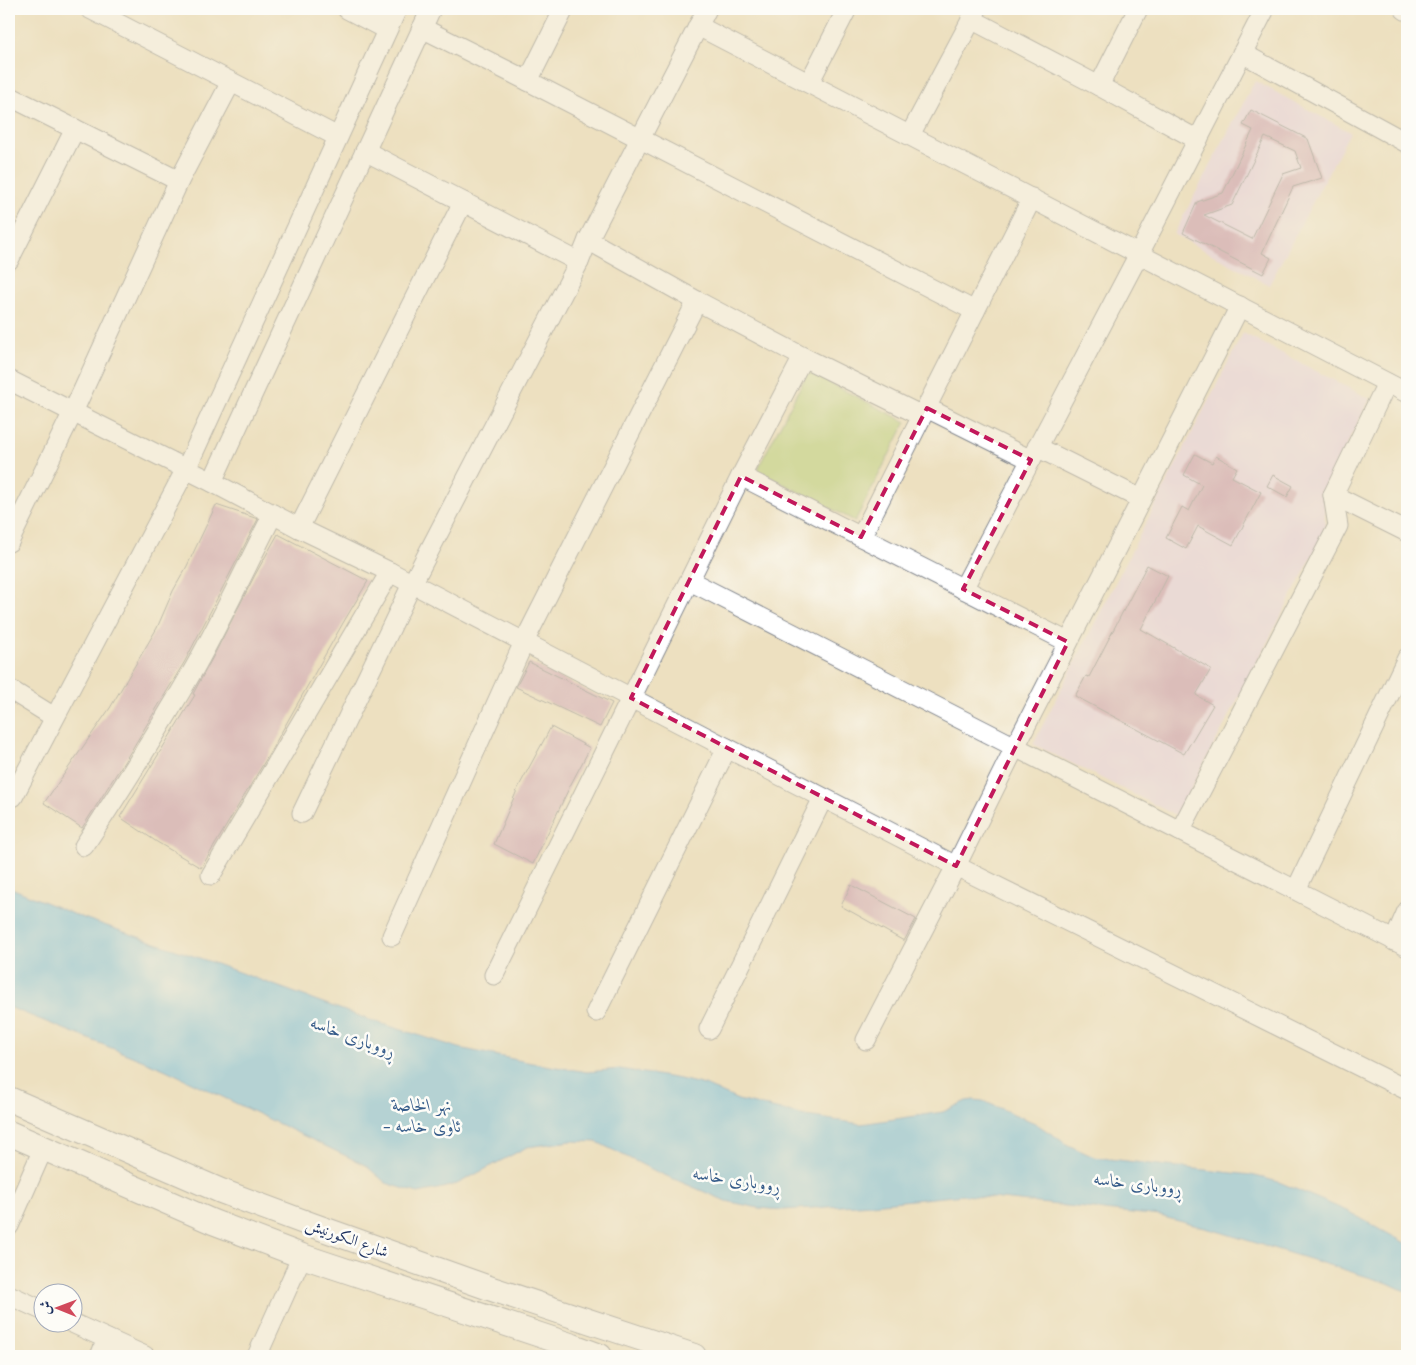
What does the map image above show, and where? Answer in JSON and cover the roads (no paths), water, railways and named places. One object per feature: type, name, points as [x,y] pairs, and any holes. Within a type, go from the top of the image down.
[{"type":"main road","name":"شارع الكورنيش","points":[[9,1099],[221,1191],[492,1289],[694,1356]]},
{"type":"main road","name":"شارع الكورنيش","points":[[9,1133],[213,1222],[302,1256],[571,1351],[600,1356]]},
{"type":"street","points":[[90,9],[338,138]]},
{"type":"street","points":[[347,9],[387,30]]},
{"type":"street","points":[[13,797],[186,469],[397,9]]},
{"type":"street","points":[[212,482],[431,9]]},
{"type":"street","points":[[528,81],[564,9]]},
{"type":"street","points":[[302,813],[412,584],[579,262],[588,240],[707,9]]},
{"type":"street","points":[[809,83],[846,9]]},
{"type":"street","points":[[1099,86],[1138,9]]},
{"type":"street","points":[[963,589],[1265,9]]},
{"type":"street","points":[[910,136],[974,14],[1198,140]]},
{"type":"street","points":[[698,26],[1401,387],[1333,495],[1338,526],[1180,831]]},
{"type":"street","points":[[422,28],[641,138],[975,311]]},
{"type":"street","points":[[1242,54],[1407,143]]},
{"type":"street","points":[[9,542],[73,412],[179,181],[231,82]]},
{"type":"street","points":[[9,96],[179,181]]},
{"type":"street","points":[[9,260],[75,129]]},
{"type":"street","points":[[365,151],[579,262]]},
{"type":"street","points":[[861,537],[1032,198]]},
{"type":"street","points":[[298,528],[463,202]]},
{"type":"street","points":[[588,240],[803,357],[924,412],[1034,453],[1141,499]]},
{"type":"street","points":[[392,936],[524,642],[697,301]]},
{"type":"street","points":[[866,1040],[1240,306]]},
{"type":"street","points":[[494,975],[741,476],[803,357]]},
{"type":"street","points":[[9,380],[212,482],[298,528],[390,572],[956,866],[1407,1090]]},
{"type":"street","points":[[741,476],[1068,642]]},
{"type":"street","points":[[1333,495],[1407,532]]},
{"type":"street","points":[[84,846],[135,768],[176,699],[215,629],[273,514]]},
{"type":"street","points":[[211,875],[390,572]]},
{"type":"street","points":[[690,581],[1401,944],[1407,911]]},
{"type":"street","points":[[1296,890],[1406,663]]},
{"type":"street","points":[[9,688],[54,718]]},
{"type":"street","points":[[596,1012],[727,748]]},
{"type":"street","points":[[709,1029],[823,798]]},
{"type":"street","points":[[9,1226],[43,1149]]},
{"type":"street","points":[[257,1356],[302,1256]]},
{"type":"street","points":[[9,1295],[32,1305]]},
{"type":"street","points":[[82,1331],[104,1348],[145,1356]]},
{"type":"water","name":"نهر الخاصة - ئاوی خاسە","points":[[9,887],[78,916],[367,1019],[459,1048],[587,1072],[620,1069],[680,1079],[705,1085],[738,1100],[806,1116],[861,1124],[943,1112],[966,1101],[983,1101],[1035,1123],[1068,1145],[1094,1157],[1251,1175],[1279,1182],[1349,1212],[1407,1244],[1407,1292],[1388,1283],[1220,1232],[1160,1216],[964,1195],[783,1210],[759,1208],[726,1201],[655,1171],[597,1142],[571,1141],[527,1147],[457,1184],[418,1193],[386,1183],[365,1165],[164,1069],[9,1007]]},
{"type":"water label","name":"ڕووباری خاسە","points":[[353,1037]]},
{"type":"water label","name":"ڕووباری خاسە","points":[[737,1180]]},
{"type":"water label","name":"ڕووباری خاسە","points":[[1138,1184]]}]
